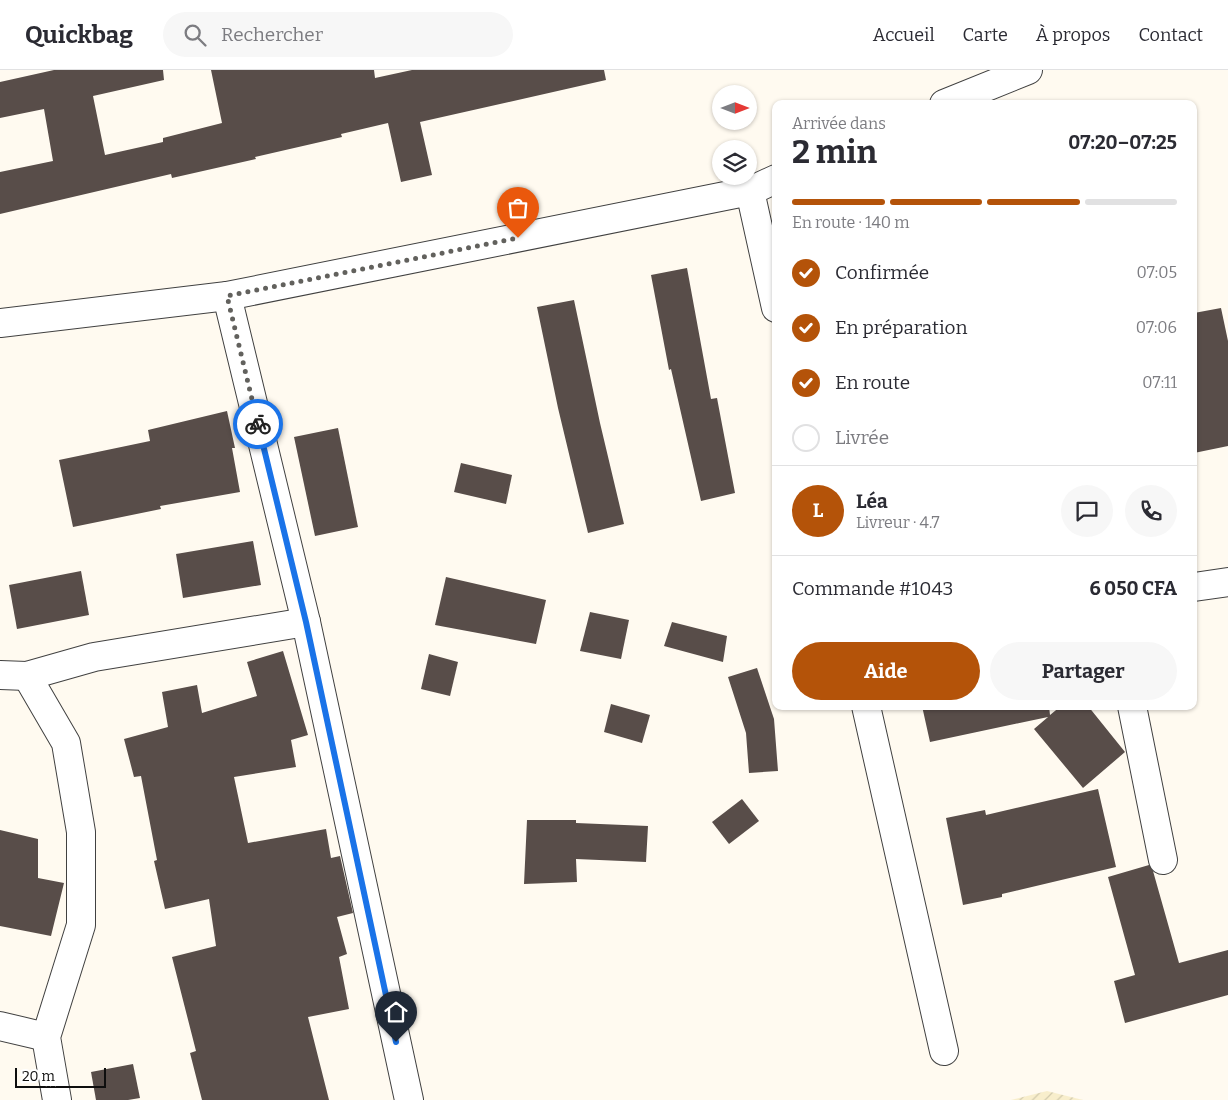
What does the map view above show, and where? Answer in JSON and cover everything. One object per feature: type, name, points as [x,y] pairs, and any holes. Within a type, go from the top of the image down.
[{"type":"street","points":[[954,100],[1028,70]]},
{"type":"street","points":[[0,323],[227,296],[750,191],[772,181]]},
{"type":"street","points":[[750,191],[772,290]]},
{"type":"street","points":[[227,296],[306,622],[409,1100]]},
{"type":"street","points":[[1197,587],[1228,582]]},
{"type":"street","points":[[0,675],[27,676],[94,656],[306,622]]},
{"type":"street","points":[[27,676],[66,743],[81,832],[81,925],[46,1037],[57,1100]]},
{"type":"street","points":[[867,710],[944,1051]]},
{"type":"street","points":[[1133,710],[1163,860]]},
{"type":"street","points":[[0,1026],[46,1037]]},
{"type":"shaded area","points":[[1047,1091],[1083,1100],[1011,1100]]},
{"type":"building","points":[[54,70],[163,70],[164,80],[93,96],[105,155],[163,142],[163,138],[222,123],[211,70],[374,70],[375,78],[412,70],[604,70],[606,80],[420,122],[432,175],[401,182],[388,123],[341,134],[342,137],[255,157],[256,159],[172,178],[171,174],[0,214],[0,172],[53,161],[44,109],[0,118],[0,82]]},
{"type":"building","points":[[687,268],[711,399],[717,398],[735,493],[701,501],[671,369],[669,370],[651,275]]},
{"type":"building","points":[[574,300],[624,524],[588,533],[558,408],[537,307]]},
{"type":"building","points":[[1221,308],[1228,341],[1228,446],[1197,452],[1197,312]]},
{"type":"building","points":[[227,411],[235,448],[232,448],[240,492],[160,506],[161,509],[73,527],[59,460],[150,441],[148,430]]},
{"type":"building","points":[[338,428],[358,527],[315,536],[294,437]]},
{"type":"building","points":[[461,463],[512,475],[506,504],[454,492]]},
{"type":"building","points":[[253,541],[261,585],[183,598],[176,554]]},
{"type":"building","points":[[81,571],[89,615],[17,629],[9,585]]},
{"type":"building","points":[[446,577],[546,600],[536,644],[435,625]]},
{"type":"building","points":[[590,612],[629,620],[621,659],[580,651]]},
{"type":"building","points":[[672,622],[727,636],[723,662],[664,646]]},
{"type":"building","points":[[283,651],[308,735],[291,740],[296,767],[234,777],[248,843],[326,829],[331,858],[340,856],[353,913],[337,917],[347,954],[339,957],[349,1009],[308,1017],[329,1100],[202,1100],[190,1053],[196,1051],[172,957],[216,946],[209,899],[165,909],[154,861],[157,860],[141,776],[134,777],[124,739],[168,727],[162,692],[197,685],[202,713],[257,696],[247,662]]},
{"type":"building","points":[[429,654],[458,662],[450,696],[421,689]]},
{"type":"building","points":[[757,668],[774,719],[778,771],[749,773],[746,733],[728,677]]},
{"type":"building","points":[[611,704],[650,715],[642,743],[604,732]]},
{"type":"building","points":[[923,710],[1049,710],[1050,715],[1056,710],[1091,710],[1125,752],[1083,788],[1034,729],[1048,717],[930,742]]},
{"type":"building","points":[[1098,789],[1116,867],[1002,894],[1002,897],[963,905],[946,818],[985,810],[986,815]]},
{"type":"building","points":[[742,799],[759,821],[729,844],[712,822]]},
{"type":"building","points":[[527,820],[576,820],[576,823],[648,826],[646,862],[576,859],[577,882],[524,884]]},
{"type":"building","points":[[0,830],[38,839],[38,878],[64,883],[51,936],[0,926]]},
{"type":"building","points":[[1149,865],[1153,871],[1179,963],[1228,950],[1228,995],[1125,1023],[1114,981],[1135,975],[1108,877]]},
{"type":"building","points":[[133,1064],[140,1098],[96,1100],[91,1072]]},
{"type":"way so far","points":[[258,424],[227,296],[518,238]]},
{"type":"route","points":[[258,424],[306,622],[396,1042]]}]
